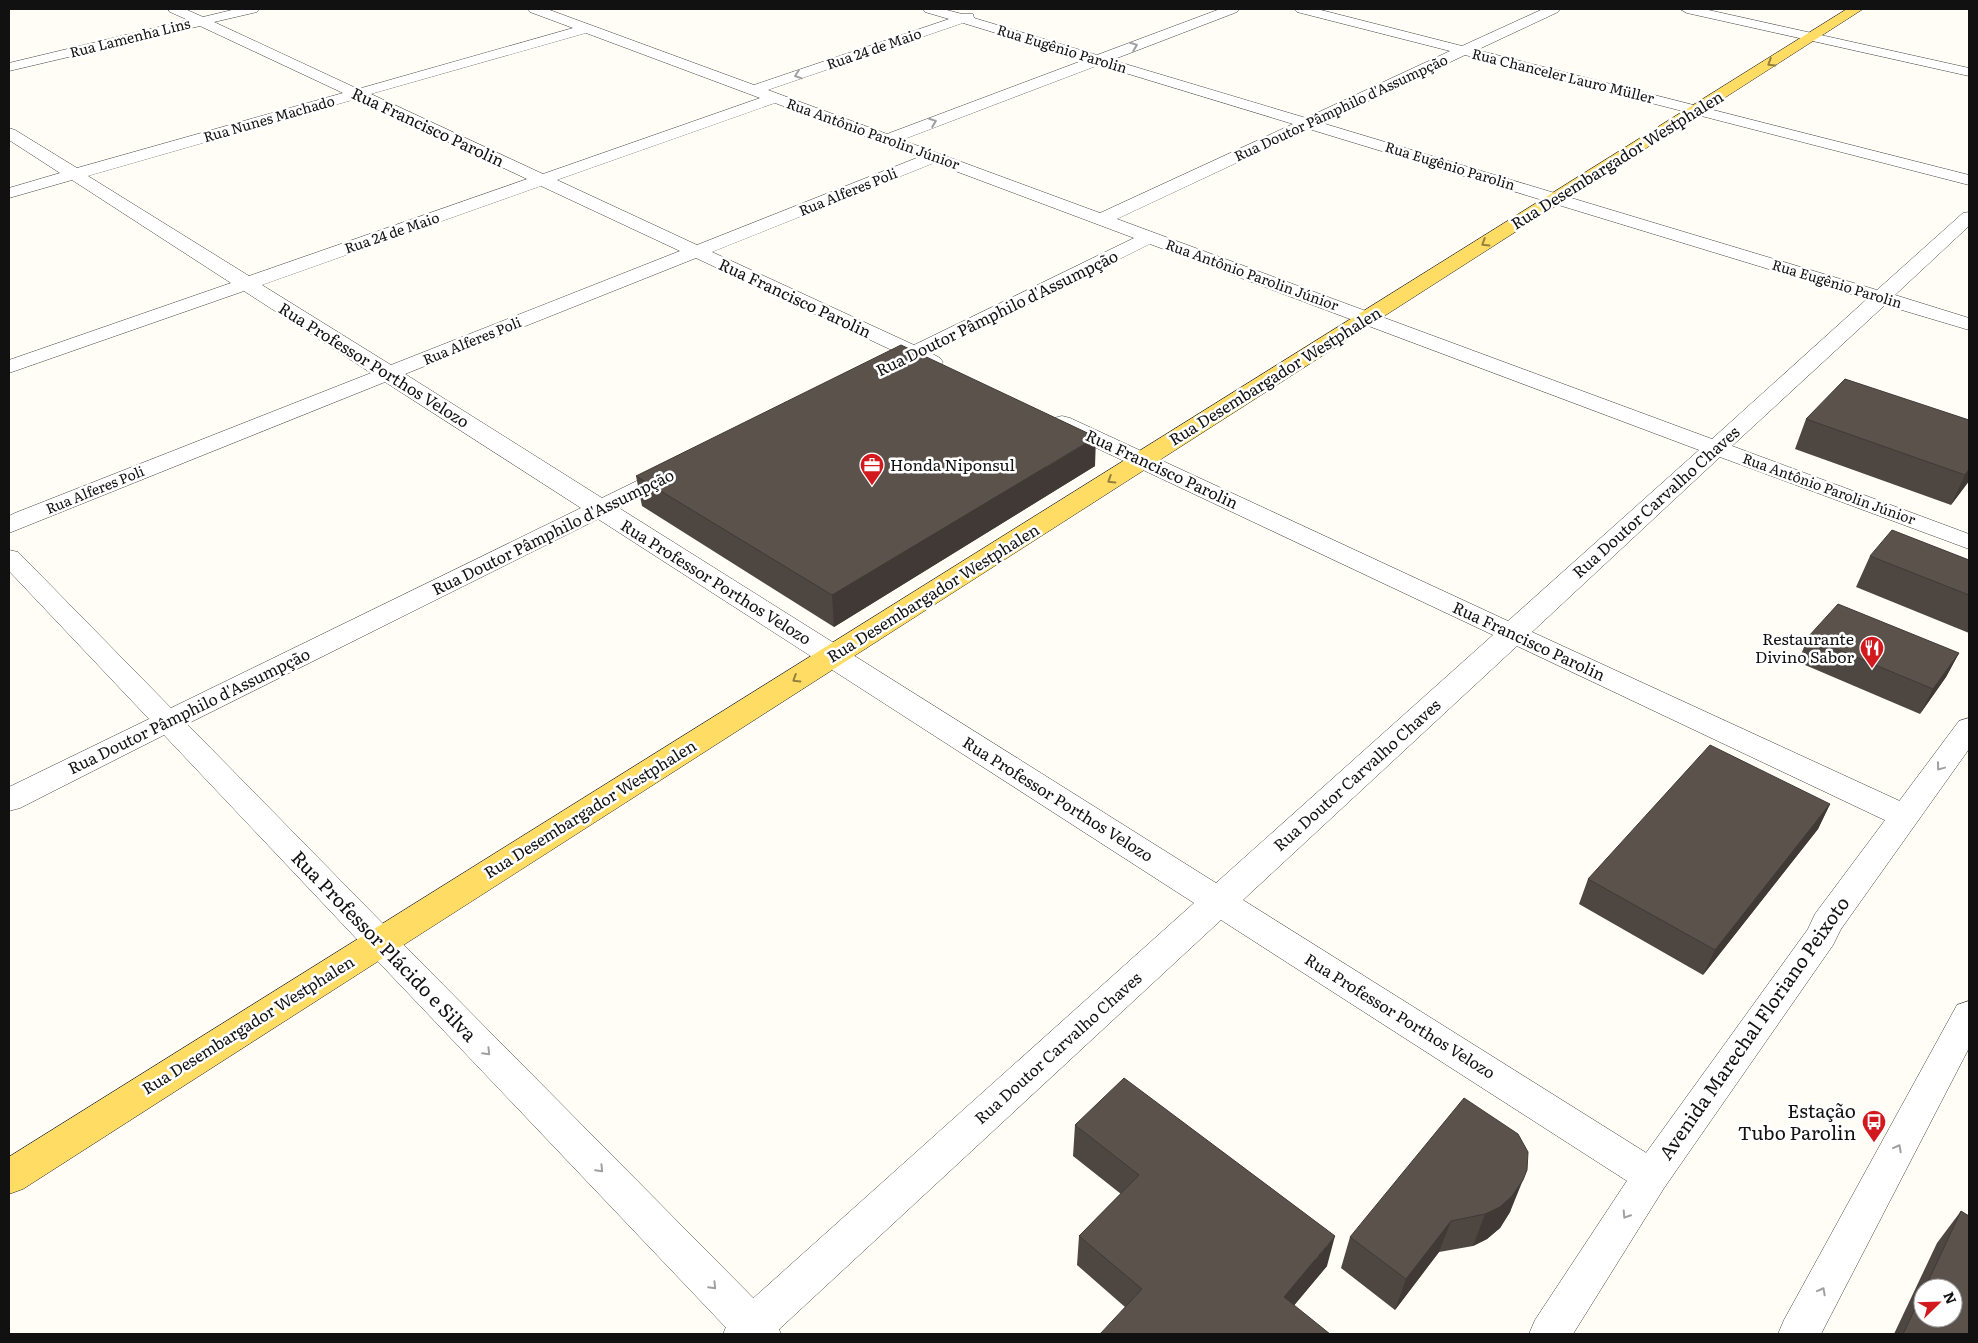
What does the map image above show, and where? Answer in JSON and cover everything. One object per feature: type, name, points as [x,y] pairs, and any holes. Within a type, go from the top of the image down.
[{"type":"main road","name":"Rua Desembargador Westphalen","points":[[9,1177],[1856,9]]},
{"type":"street","name":"Rua Francisco Parolin","points":[[175,9],[950,370]]},
{"type":"street","name":"Rua Lamenha Lins","points":[[9,67],[252,9]]},
{"type":"street","points":[[542,11],[564,9]]},
{"type":"street","name":"Rua Eugênio Parolin","points":[[930,9],[1969,324]]},
{"type":"street","points":[[887,140],[1232,9]]},
{"type":"street","name":"Rua Chanceler Lauro Müller","points":[[1302,9],[1969,180]]},
{"type":"street","name":"Rua Doutor Pâmphilo d'Assumpção","points":[[1102,219],[1552,9]]},
{"type":"street","points":[[1687,9],[1969,72]]},
{"type":"street","name":"Rua Antônio Parolin Júnior","points":[[542,11],[1969,542]]},
{"type":"street","name":"Rua 24 de Maio","points":[[754,90],[986,11]]},
{"type":"street","name":"Rua Nunes Machado","points":[[9,193],[588,28]]},
{"type":"street","name":"Rua 24 de Maio","points":[[9,367],[775,98]]},
{"type":"street","name":"Rua Professor Porthos Velozo","points":[[9,133],[1651,1176]]},
{"type":"street","name":"Rua Alferes Poli","points":[[9,526],[24,518],[935,157]]},
{"type":"street","name":"Rua Doutor Carvalho Chaves","points":[[752,1332],[1218,901],[1969,216]]},
{"type":"street","name":"Rua Doutor Pâmphilo d'Assumpção","points":[[879,371],[1150,237]]},
{"type":"street","name":"Rua Francisco Parolin","points":[[1047,416],[1904,816]]},
{"type":"street","name":"Rua Doutor Pâmphilo d'Assumpção","points":[[9,800],[687,465]]},
{"type":"street","name":"Rua Professor Plácido e Silva","points":[[9,557],[752,1332]]},
{"type":"street","name":"Avenida Marechal Floriano Peixoto","points":[[1550,1334],[1651,1176],[1904,816],[1969,728]]},
{"type":"street","points":[[1799,1334],[1969,1015]]},
{"type":"building","name":"Honda Niponsul","points":[[901,345],[1096,437],[832,595],[636,476]]},
{"type":"building","points":[[1845,379],[1969,420],[1969,469],[1965,475],[1806,419]]},
{"type":"building","points":[[1892,530],[1969,560],[1969,595],[1870,556]]},
{"type":"building","points":[[1838,604],[1959,653],[1933,689],[1808,637]]},
{"type":"building","points":[[1710,745],[1830,804],[1715,950],[1588,879]]},
{"type":"building","points":[[1124,1078],[1335,1236],[1284,1297],[1330,1334],[1100,1334],[1142,1289],[1079,1236],[1139,1175],[1075,1125]]},
{"type":"building","points":[[1464,1098],[1518,1134],[1528,1152],[1527,1170],[1523,1180],[1512,1196],[1500,1207],[1485,1214],[1451,1221],[1406,1279],[1350,1237]]},
{"type":"building","points":[[1961,1211],[1969,1216],[1969,1334],[1903,1334],[1913,1313],[1913,1328],[1963,1328],[1963,1278],[1930,1278]]},
{"type":"place","name":"Honda Niponsul","points":[[872,486]]},
{"type":"place","name":"Restaurante Divino Sabor","points":[[1872,669]]},
{"type":"place","name":"Estação Tubo Parolin","points":[[1874,1143]]}]
